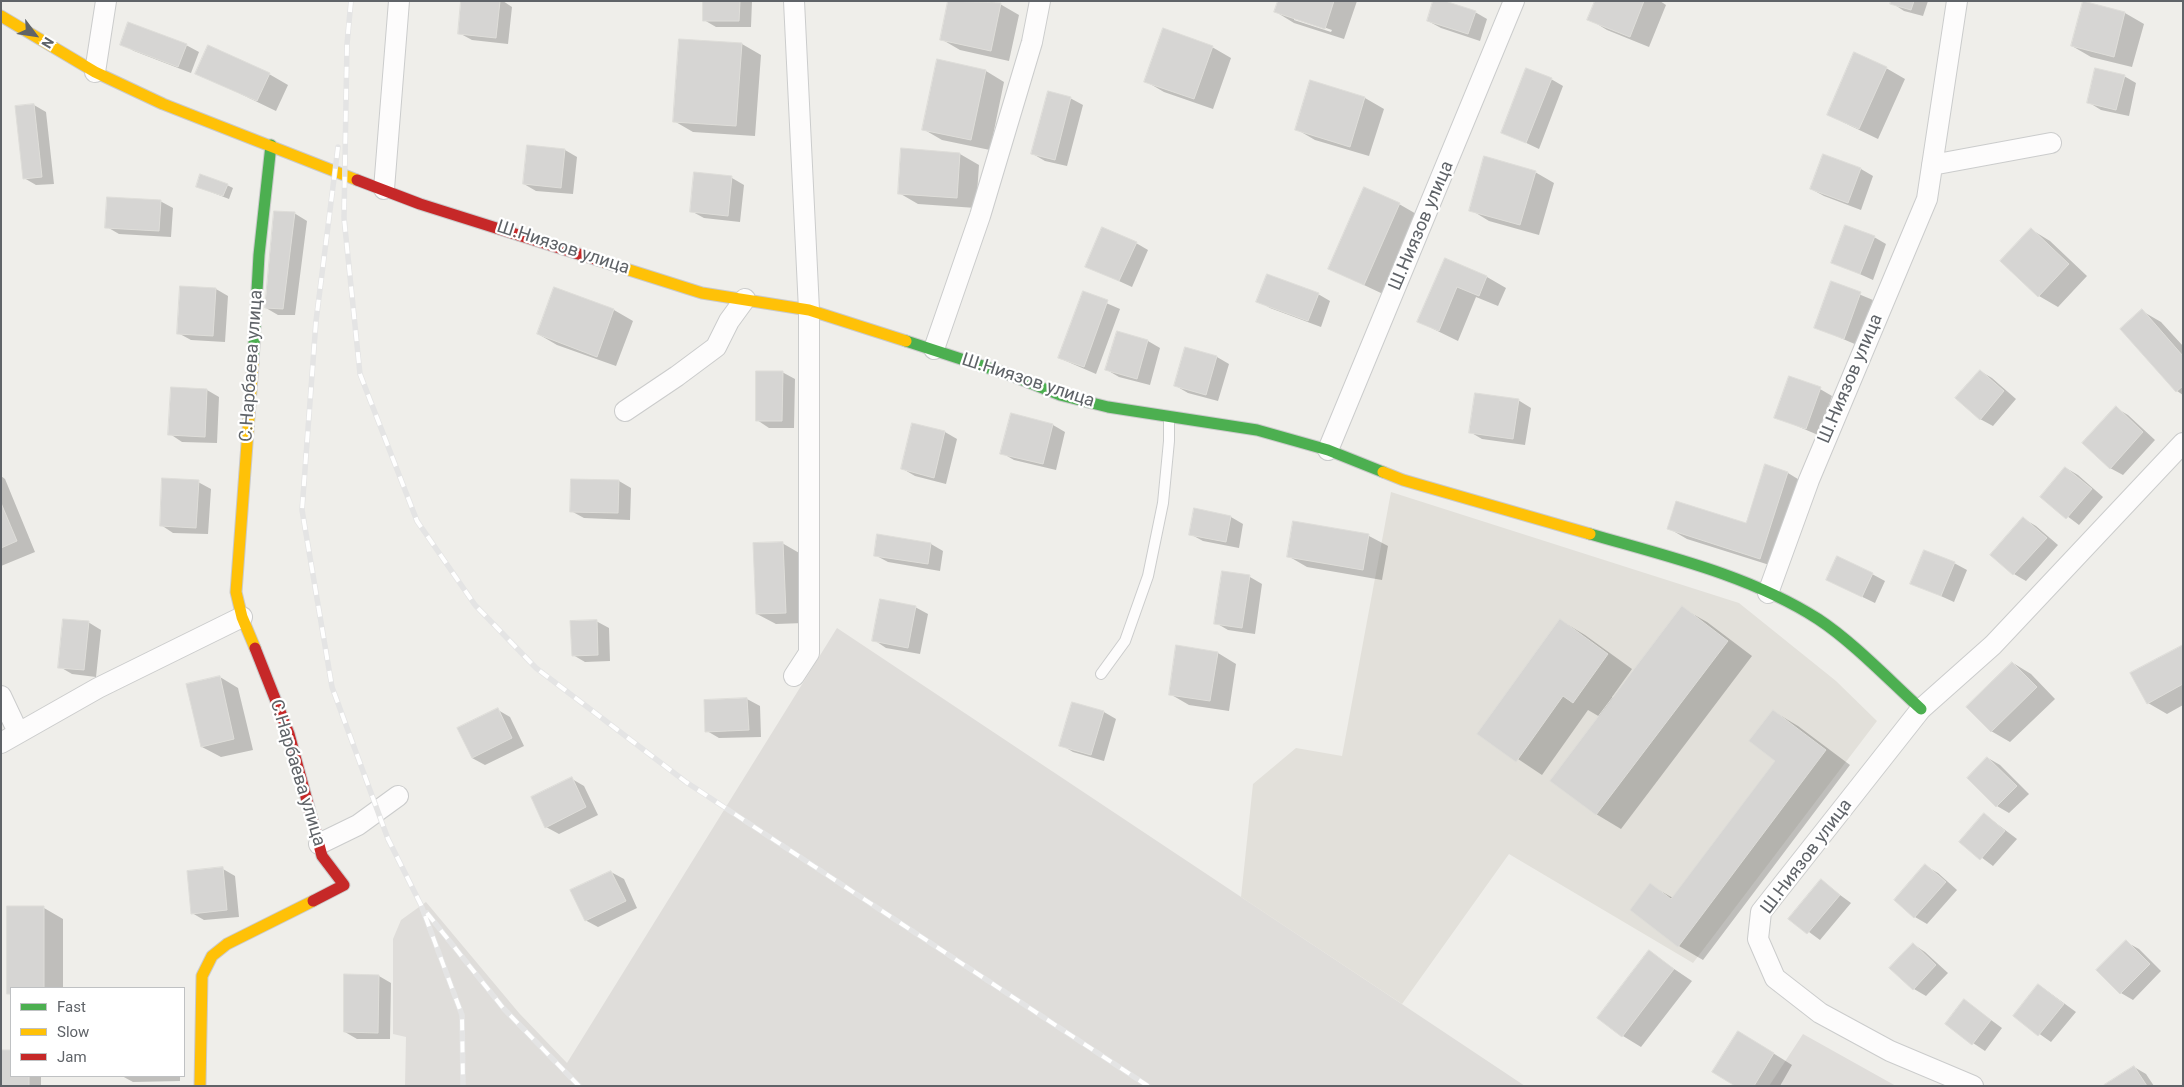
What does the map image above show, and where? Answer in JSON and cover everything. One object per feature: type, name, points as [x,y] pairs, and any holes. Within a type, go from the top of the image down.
[{"type":"street","points":[[95,72],[106,1]]},
{"type":"street","points":[[384,189],[399,1]]},
{"type":"street","points":[[794,1],[809,310],[809,653],[794,676]]},
{"type":"street","points":[[934,349],[980,216],[1032,42],[1040,1]]},
{"type":"street","name":"Ш.Ниязов улица","points":[[1328,450],[1514,1]]},
{"type":"street","name":"Ш.Ниязов улица","points":[[1768,593],[1809,480],[1928,199],[1957,1]]},
{"type":"street","name":"Ш.Ниязов улица","points":[[1,16],[95,72],[163,104],[344,172],[420,204],[702,292],[809,310],[1010,374],[1060,395],[1108,407],[1257,430],[1328,450],[1403,480],[1706,568],[1768,593],[1818,619],[1921,709]]},
{"type":"street","points":[[1932,165],[2051,143]]},
{"type":"street","name":"С.Нарбаева улица","points":[[200,1086],[202,976],[212,956],[227,944],[344,884],[322,856],[289,734],[242,617],[236,592],[237,561],[250,420],[260,255],[271,145]]},
{"type":"street","points":[[625,411],[678,376],[716,347],[729,321],[745,299]]},
{"type":"street","name":"Ш.Ниязов улица","points":[[1973,1086],[1890,1051],[1820,1013],[1775,978],[1758,939],[1761,912],[1921,709],[1993,644],[2183,443]]},
{"type":"street","points":[[1,696],[10,738],[98,688],[242,617]]},
{"type":"street","points":[[319,844],[358,825],[398,796]]},
{"type":"lane","points":[[1101,674],[1125,641],[1148,576],[1163,504],[1169,441],[1169,415]]},
{"type":"shaded area","points":[[1391,492],[1739,603],[1836,681],[1877,721],[1693,963],[1509,854],[1402,1004],[1241,897],[1253,784],[1296,748],[1342,756]]},
{"type":"shaded area","points":[[837,628],[1525,1086],[405,1086],[406,1037],[393,1034],[393,939],[401,920],[426,902],[519,1013],[567,1063]]},
{"type":"shaded area","points":[[1803,1034],[1896,1086],[1769,1086]]},
{"type":"building","points":[[461,1],[500,1],[496,38],[458,34]]},
{"type":"building","points":[[703,1],[740,1],[739,21],[703,21]]},
{"type":"building","points":[[948,1],[1001,3],[991,51],[940,40]]},
{"type":"building","points":[[1278,1],[1334,1],[1325,29],[1274,12]]},
{"type":"building","points":[[1433,1],[1445,1],[1476,11],[1468,34],[1427,21]]},
{"type":"building","points":[[1595,1],[1644,1],[1630,37],[1587,20]]},
{"type":"building","points":[[1891,1],[1914,1],[1911,10],[1890,4]]},
{"type":"building","points":[[2083,1],[2125,12],[2114,57],[2071,46]]},
{"type":"building","points":[[128,22],[187,44],[178,67],[120,45]]},
{"type":"building","points":[[1163,28],[1213,46],[1194,99],[1144,82]]},
{"type":"building","points":[[679,39],[742,43],[736,126],[673,122]]},
{"type":"building","points":[[208,45],[270,73],[257,101],[195,74]]},
{"type":"building","points":[[1854,52],[1887,67],[1859,129],[1827,115]]},
{"type":"building","points":[[937,59],[986,70],[971,140],[922,130]]},
{"type":"building","points":[[1526,68],[1552,78],[1526,143],[1501,133]]},
{"type":"building","points":[[2095,68],[2125,75],[2116,110],[2087,103]]},
{"type":"building","points":[[1310,80],[1365,97],[1350,147],[1295,130]]},
{"type":"building","points":[[1048,91],[1071,97],[1055,160],[1031,154]]},
{"type":"building","points":[[34,104],[42,177],[23,179],[15,106]]},
{"type":"building","points":[[527,145],[565,149],[561,188],[523,184]]},
{"type":"building","points":[[901,148],[960,153],[957,198],[898,194]]},
{"type":"building","points":[[1823,154],[1861,168],[1848,203],[1810,189]]},
{"type":"building","points":[[1484,156],[1536,171],[1520,225],[1469,211]]},
{"type":"building","points":[[694,172],[732,176],[728,216],[690,212]]},
{"type":"building","points":[[200,174],[228,184],[223,196],[196,187]]},
{"type":"building","points":[[1364,187],[1400,203],[1364,285],[1328,269]]},
{"type":"building","points":[[107,197],[161,200],[159,231],[105,228]]},
{"type":"building","points":[[274,211],[295,212],[283,309],[265,308]]},
{"type":"building","points":[[1845,225],[1875,236],[1860,274],[1831,263]]},
{"type":"building","points":[[1102,227],[1137,242],[1119,281],[1085,267]]},
{"type":"building","points":[[2031,228],[2069,264],[2038,297],[2000,261]]},
{"type":"building","points":[[1445,258],[1487,276],[1479,296],[1457,287],[1439,331],[1417,322]]},
{"type":"building","points":[[1267,274],[1319,293],[1308,321],[1256,302]]},
{"type":"building","points":[[1831,281],[1861,292],[1844,339],[1814,328]]},
{"type":"building","points":[[180,286],[216,288],[213,336],[177,334]]},
{"type":"building","points":[[554,287],[614,309],[597,357],[537,334]]},
{"type":"building","points":[[1083,291],[1108,300],[1084,367],[1058,358]]},
{"type":"building","points":[[2142,309],[2183,356],[2183,386],[2176,392],[2120,329]]},
{"type":"building","points":[[1117,331],[1148,340],[1137,379],[1105,370]]},
{"type":"building","points":[[1185,347],[1217,356],[1206,395],[1174,386]]},
{"type":"building","points":[[1980,370],[2004,391],[1980,420],[1955,398]]},
{"type":"building","points":[[756,371],[783,371],[782,421],[756,421]]},
{"type":"building","points":[[1789,376],[1821,387],[1806,429],[1774,418]]},
{"type":"building","points":[[171,387],[207,389],[205,437],[168,435]]},
{"type":"building","points":[[1475,393],[1519,399],[1513,439],[1469,433]]},
{"type":"building","points":[[2116,406],[2143,432],[2110,469],[2082,443]]},
{"type":"building","points":[[1011,413],[1053,424],[1043,464],[1000,454]]},
{"type":"building","points":[[912,423],[945,431],[934,478],[901,469]]},
{"type":"building","points":[[1765,464],[1788,472],[1760,559],[1667,529],[1676,501],[1746,523]]},
{"type":"building","points":[[2065,467],[2092,489],[2066,519],[2040,497]]},
{"type":"building","points":[[162,478],[199,480],[196,528],[160,526]]},
{"type":"building","points":[[571,479],[619,480],[618,513],[570,512]]},
{"type":"building","points":[[1,503],[17,541],[1,548]]},
{"type":"building","points":[[1194,508],[1231,516],[1226,542],[1189,535]]},
{"type":"building","points":[[2023,517],[2047,538],[2013,575],[1990,555]]},
{"type":"building","points":[[1293,521],[1369,534],[1363,570],[1287,557]]},
{"type":"building","points":[[877,534],[931,543],[928,564],[874,556]]},
{"type":"building","points":[[783,542],[786,613],[756,614],[753,543]]},
{"type":"building","points":[[1924,550],[1955,562],[1941,596],[1910,584]]},
{"type":"building","points":[[1837,556],[1873,573],[1862,597],[1826,580]]},
{"type":"building","points":[[1222,571],[1250,575],[1242,628],[1214,624]]},
{"type":"building","points":[[880,599],[916,606],[908,648],[872,641]]},
{"type":"building","points":[[1682,606],[1728,641],[1596,815],[1550,781]]},
{"type":"building","points":[[63,619],[89,621],[84,670],[58,668]]},
{"type":"building","points":[[1560,619],[1608,654],[1573,703],[1563,696],[1516,762],[1477,734]]},
{"type":"building","points":[[597,620],[598,655],[572,656],[570,621]]},
{"type":"building","points":[[1176,645],[1218,652],[1210,701],[1169,695]]},
{"type":"building","points":[[2183,645],[2183,684],[2147,704],[2130,673]]},
{"type":"building","points":[[2012,662],[2037,687],[1991,732],[1966,707]]},
{"type":"building","points":[[220,676],[234,739],[201,747],[186,684]]},
{"type":"building","points":[[747,698],[749,730],[705,732],[704,700]]},
{"type":"building","points":[[1072,702],[1104,711],[1091,755],[1059,746]]},
{"type":"building","points":[[498,708],[512,738],[472,758],[457,728]]},
{"type":"building","points":[[1773,710],[1826,750],[1678,947],[1630,910],[1650,883],[1671,899],[1775,761],[1749,741]]},
{"type":"building","points":[[1987,757],[2017,786],[1996,807],[1967,778]]},
{"type":"building","points":[[572,777],[586,807],[545,828],[531,797]]},
{"type":"building","points":[[1984,813],[2005,831],[1980,860],[1959,842]]},
{"type":"building","points":[[1925,864],[1946,882],[1914,918],[1894,900]]},
{"type":"building","points":[[223,867],[227,910],[191,914],[187,871]]},
{"type":"building","points":[[611,871],[626,901],[585,921],[570,890]]},
{"type":"building","points":[[1821,879],[1840,895],[1807,934],[1788,919]]},
{"type":"building","points":[[7,906],[44,906],[44,987],[10,987],[10,994],[7,994]]},
{"type":"building","points":[[2126,940],[2150,964],[2120,994],[2096,970]]},
{"type":"building","points":[[1913,943],[1936,965],[1913,990],[1889,968]]},
{"type":"building","points":[[1649,950],[1674,969],[1622,1037],[1597,1018]]},
{"type":"building","points":[[344,974],[379,975],[378,1033],[344,1032]]},
{"type":"building","points":[[2038,984],[2064,1004],[2038,1036],[2013,1016]]},
{"type":"building","points":[[1964,999],[1991,1020],[1972,1045],[1945,1024]]},
{"type":"building","points":[[1738,1031],[1774,1053],[1754,1086],[1735,1086],[1712,1072]]},
{"type":"building","points":[[1,1050],[10,1050],[10,1077],[29,1077],[29,1086],[1,1086]]},
{"type":"building","points":[[2134,1066],[2147,1086],[2104,1086],[2104,1085]]},
{"type":"railway","points":[[351,1],[347,44],[344,218],[360,374],[417,521],[475,605],[536,668],[686,782],[1148,1086]]},
{"type":"railway","points":[[338,147],[316,321],[302,510],[332,687],[388,839],[421,905],[462,1015],[463,1086]]},
{"type":"railway","points":[[427,913],[504,1009],[579,1086]]},
{"type":"traffic: fast","points":[[253,363],[259,255],[271,145]]},
{"type":"traffic: fast","points":[[906,341],[1010,375],[1060,395],[1108,407],[1257,430],[1328,450],[1383,472]]},
{"type":"traffic: fast","points":[[1590,534],[1707,568],[1764,590],[1792,604],[1831,628],[1921,709]]},
{"type":"traffic: slow","points":[[1,16],[95,72],[163,104],[357,180]]},
{"type":"traffic: slow","points":[[604,262],[702,293],[809,310],[906,341]]},
{"type":"traffic: slow","points":[[253,363],[236,592],[242,617],[255,648]]},
{"type":"traffic: slow","points":[[1383,472],[1403,480],[1590,534]]},
{"type":"traffic: slow","points":[[200,1086],[202,976],[212,956],[227,944],[313,901]]},
{"type":"traffic: jam","points":[[357,180],[420,204],[604,262]]},
{"type":"traffic: jam","points":[[255,648],[289,734],[322,856],[344,885],[313,901]]}]
